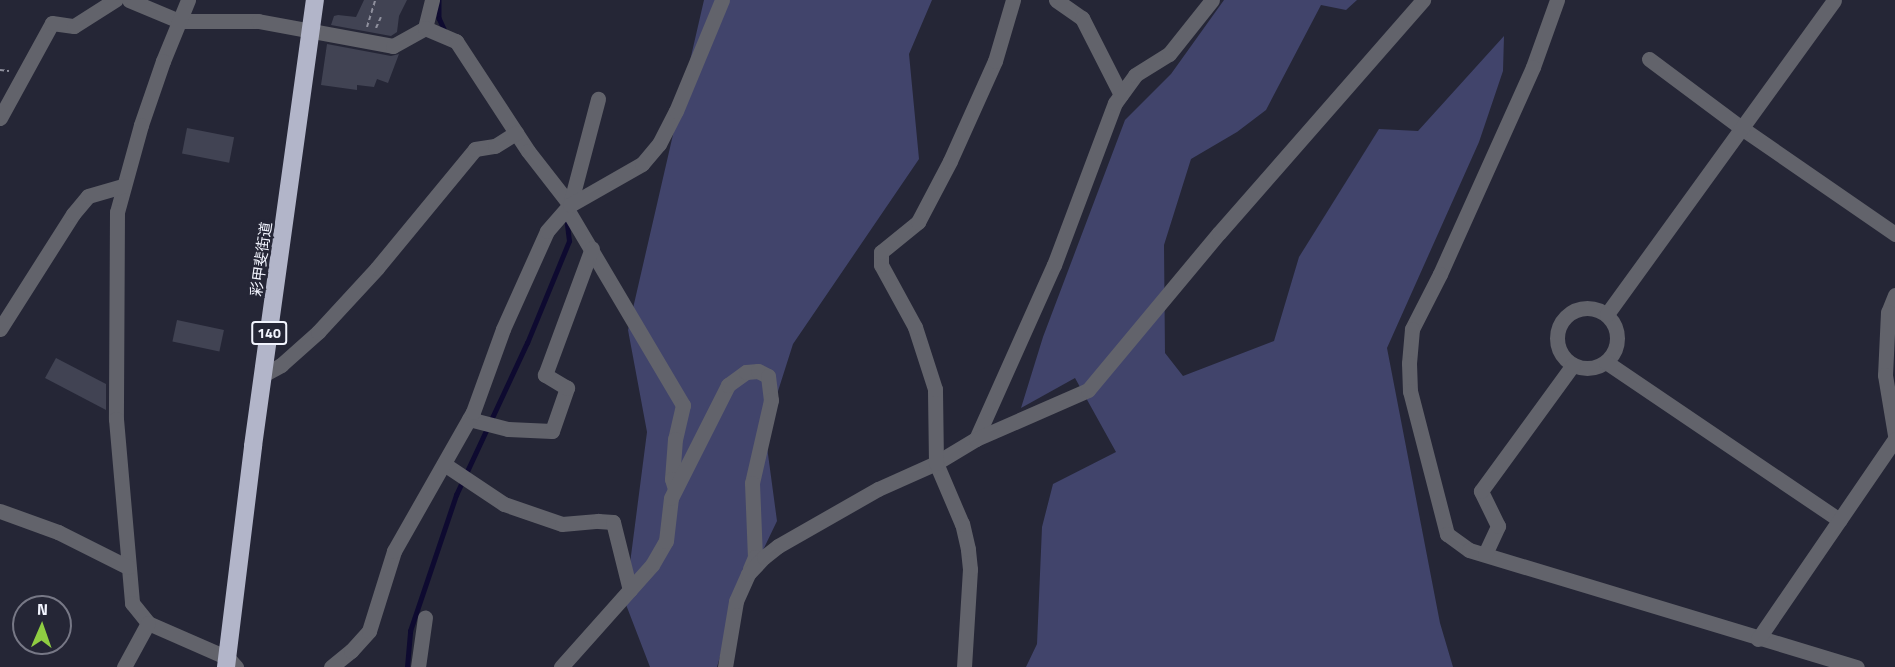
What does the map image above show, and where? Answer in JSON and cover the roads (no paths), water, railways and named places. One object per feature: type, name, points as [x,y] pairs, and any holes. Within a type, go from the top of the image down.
[{"type":"highway","name":"彩甲斐街道","points":[[230,664],[263,375],[315,0]]},
{"type":"street","points":[[0,118],[52,23],[74,26],[115,0]]},
{"type":"street","points":[[129,0],[179,21],[258,21],[311,33],[393,46],[425,28],[432,0]]},
{"type":"street","points":[[188,0],[159,71],[117,212],[115,271],[117,419],[132,603],[148,623],[230,664]]},
{"type":"street","points":[[332,667],[369,631],[394,550],[469,419],[528,267],[547,231],[569,207],[642,164],[659,144],[676,111],[722,0]]},
{"type":"street","points":[[964,667],[970,569],[968,549],[962,524],[936,463],[935,389],[915,327],[881,265],[881,252],[918,222],[950,161],[995,61],[1013,0]]},
{"type":"street","points":[[1056,0],[1082,18],[1121,95]]},
{"type":"street","points":[[976,439],[1054,265],[1115,103],[1135,75],[1169,54],[1212,0]]},
{"type":"street","points":[[748,574],[778,546],[878,489],[936,463],[976,439],[1088,390],[1219,234],[1423,0]]},
{"type":"street","points":[[1557,0],[1533,67],[1440,274],[1412,329],[1409,363],[1410,390],[1447,534],[1469,550],[1857,667]]},
{"type":"street","points":[[1607,314],[1743,129],[1834,0]]},
{"type":"street","points":[[425,28],[456,41],[516,133],[569,207],[683,405],[675,439],[672,478],[675,489]]},
{"type":"street","points":[[1649,59],[1743,129],[1895,234]]},
{"type":"street","points":[[569,207],[598,99]]},
{"type":"street","points":[[263,375],[281,366],[318,332],[377,268],[475,149],[495,146],[516,133]]},
{"type":"street","points":[[0,329],[73,214],[88,196],[123,186]]},
{"type":"street","points":[[469,419],[508,429],[552,431],[567,388],[545,375],[592,248]]},
{"type":"street","points":[[1895,295],[1888,312],[1885,375],[1895,435]]},
{"type":"street","points":[[1588,307],[1607,314],[1617,328],[1618,341],[1614,353],[1606,362],[1591,369],[1573,365],[1559,350],[1557,330],[1562,321],[1578,309],[1588,307]]},
{"type":"street","points":[[1606,362],[1839,520]]},
{"type":"street","points":[[1485,554],[1498,526],[1481,491],[1573,365]]},
{"type":"street","points":[[561,667],[652,565],[666,541],[670,498],[728,385],[746,372],[758,371],[768,376],[771,400],[752,483],[755,557],[736,601],[725,667]]},
{"type":"street","points":[[1758,639],[1895,439]]},
{"type":"street","points":[[444,464],[504,504],[562,524],[613,522],[630,590]]},
{"type":"street","points":[[0,511],[58,532],[128,567]]},
{"type":"street","points":[[418,667],[425,617]]},
{"type":"street","points":[[124,667],[148,623]]},
{"type":"waterway","points":[[439,0],[439,18],[446,33]]},
{"type":"waterway","points":[[407,667],[410,631],[456,495],[527,343],[569,241],[566,218]]}]
